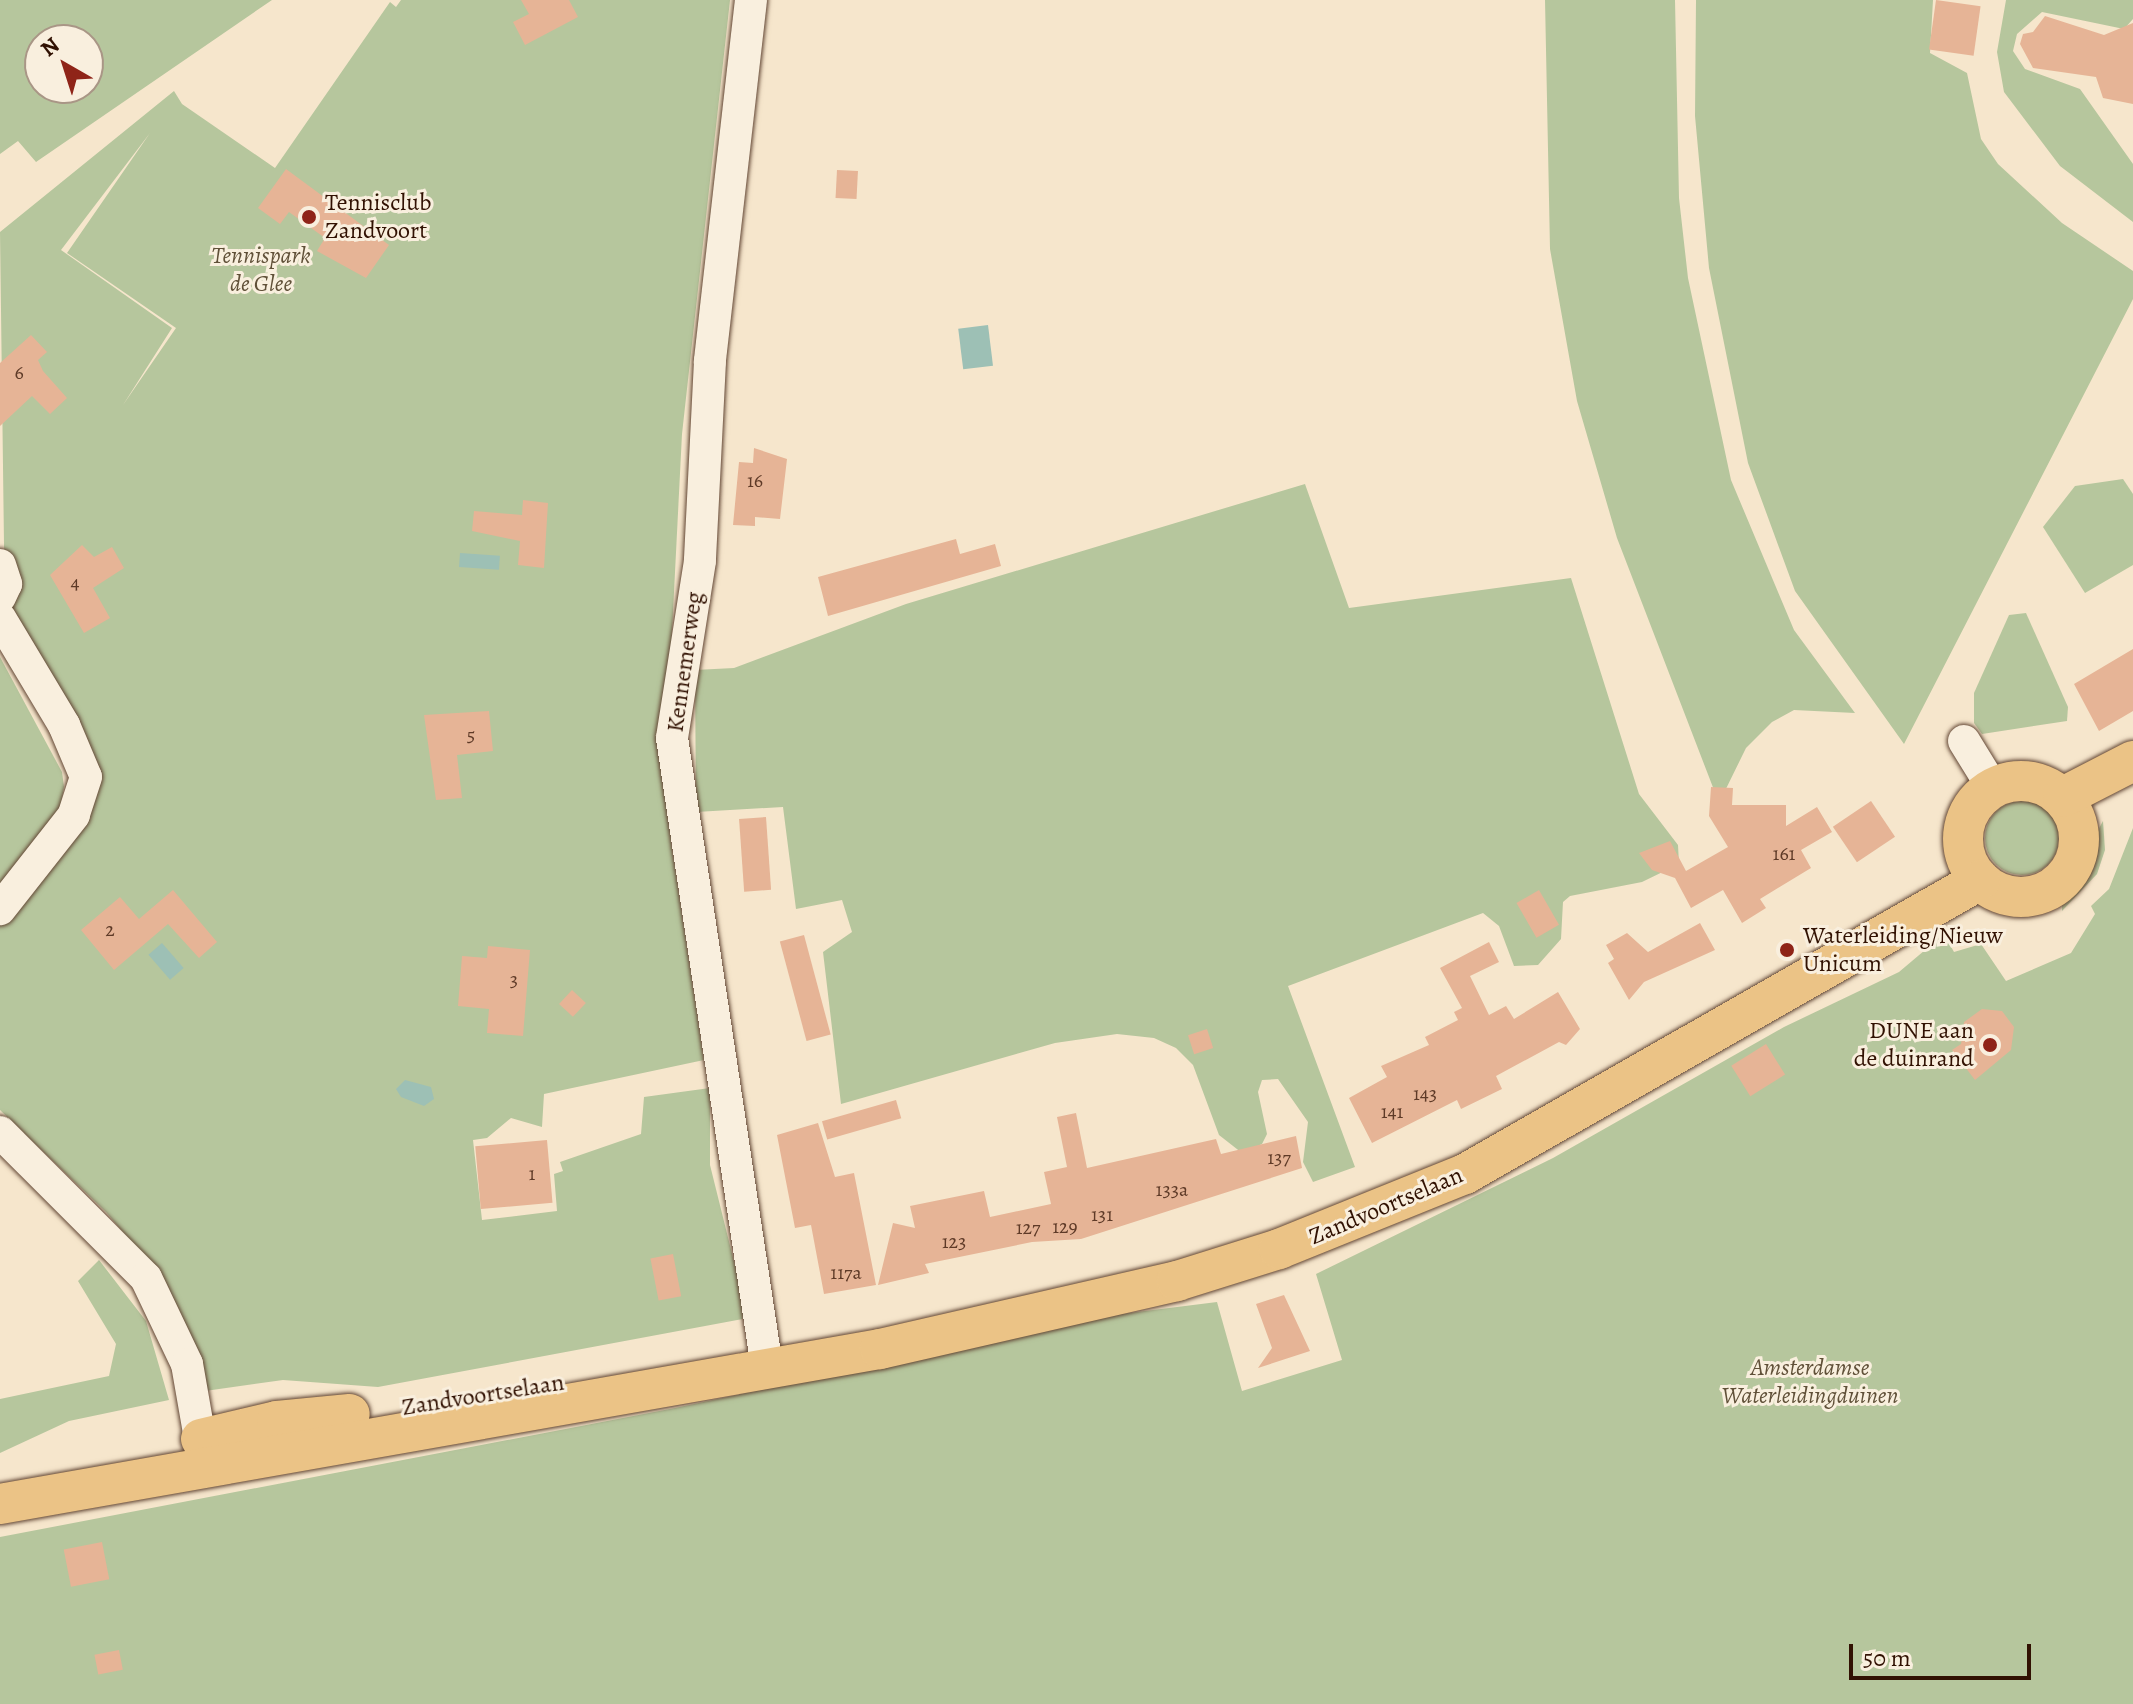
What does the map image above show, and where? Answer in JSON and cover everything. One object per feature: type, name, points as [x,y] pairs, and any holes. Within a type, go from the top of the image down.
[{"type":"main road","points":[[2071,811],[2133,761]]},
{"type":"main road","points":[[2035,782],[2071,811],[2072,867],[2048,891],[2009,896],[1972,867],[1969,813],[1993,788],[2035,782]]},
{"type":"main road","points":[[2071,811],[2133,788]]},
{"type":"main road","name":"Zandvoortselaan","points":[[0,1504],[202,1452],[277,1421],[397,1410],[766,1357],[874,1327],[971,1325],[1177,1281],[1381,1212],[1465,1174],[1768,1004],[1972,867]]},
{"type":"main road","name":"Zandvoortselaan","points":[[0,1488],[64,1462],[202,1452]]},
{"type":"street","name":"Kennemerweg","points":[[751,0],[710,361],[700,561],[672,738],[766,1357]]},
{"type":"street","points":[[0,565],[6,584],[0,597]]},
{"type":"street","points":[[0,618],[64,725],[86,777],[74,815],[0,909]]},
{"type":"street","points":[[1964,741],[1993,788]]},
{"type":"street","points":[[0,1132],[146,1278],[187,1364],[202,1452]]},
{"type":"green space","points":[[0,0],[272,0],[36,162],[18,141],[0,154]]},
{"type":"green space","name":"Tennispark de Glee","points":[[401,0],[730,0],[682,434],[669,691],[671,841],[704,1060],[544,1094],[542,1127],[511,1118],[487,1138],[473,1140],[482,1220],[557,1211],[554,1174],[563,1171],[560,1162],[641,1134],[644,1097],[710,1088],[710,1165],[748,1318],[378,1387],[283,1380],[205,1391],[166,1283],[106,1212],[0,1110],[0,918],[82,799],[5,623],[0,232],[174,91],[182,104],[275,168],[390,2],[396,7]],"holes":[[[150,133],[67,253],[176,328],[123,405],[172,328],[61,250]]]},
{"type":"green space","points":[[1545,0],[1675,0],[1679,198],[1688,278],[1731,480],[1794,630],[1855,713],[1794,710],[1772,722],[1746,748],[1719,803],[1617,538],[1577,401],[1550,249]]},
{"type":"green space","points":[[1696,0],[1933,0],[1930,53],[1967,73],[1981,139],[1998,164],[2062,223],[2133,271],[2133,299],[1904,744],[1795,591],[1748,463],[1709,268],[1695,116]]},
{"type":"green space","points":[[2006,0],[2133,0],[2133,19],[2124,29],[2042,12],[2017,34],[2013,51],[2025,69],[2080,89],[2133,164],[2133,222],[2060,166],[2004,92],[1997,52]]},
{"type":"green space","points":[[2123,479],[2133,494],[2133,565],[2085,593],[2043,527],[2075,486]]},
{"type":"green space","points":[[1305,484],[1349,608],[1571,578],[1639,794],[1678,845],[1679,864],[1642,882],[1570,896],[1563,902],[1561,939],[1538,965],[1514,966],[1499,926],[1483,913],[1288,986],[1355,1167],[1313,1182],[1303,1162],[1308,1122],[1278,1079],[1262,1080],[1258,1092],[1267,1134],[1262,1144],[1242,1153],[1219,1135],[1193,1065],[1176,1048],[1154,1038],[1117,1034],[1055,1043],[841,1104],[823,952],[852,932],[842,900],[796,909],[783,807],[696,812],[695,670],[734,668],[906,604]]},
{"type":"green space","points":[[2026,613],[2068,707],[2067,721],[1982,734],[1974,723],[1974,693],[2009,615]]},
{"type":"green space","points":[[0,657],[62,772],[64,787],[61,805],[42,835],[0,887]]},
{"type":"green space","points":[[2029,801],[2049,811],[2057,824],[2057,852],[2049,865],[2036,873],[2015,875],[1995,865],[1987,852],[1985,831],[1995,811],[2008,803]]},
{"type":"green space","points":[[2103,821],[2105,850],[2097,874],[2062,911],[2062,897]]},
{"type":"green space","name":"Amsterdamse Waterleidingduinen","points":[[2133,828],[2133,1704],[0,1704],[0,1537],[675,1408],[1121,1314],[1217,1302],[1242,1391],[1342,1360],[1316,1274],[1553,1158],[1784,1027],[1899,972],[1944,934],[1954,952],[1981,944],[2006,981],[2071,953],[2095,914],[2091,906],[2109,889]]},
{"type":"green space","points":[[99,1260],[146,1321],[169,1400],[69,1421],[0,1453],[0,1399],[109,1376],[116,1344],[78,1281]]},
{"type":"water","points":[[988,325],[993,366],[963,369],[958,329]]},
{"type":"water","points":[[460,553],[500,556],[499,570],[459,567]]},
{"type":"water","points":[[162,943],[184,968],[170,980],[148,955]]},
{"type":"water","points":[[405,1080],[431,1087],[434,1099],[424,1106],[401,1097],[396,1089]]},
{"type":"building","points":[[521,0],[569,0],[578,17],[525,45],[513,22],[529,14]]},
{"type":"building","points":[[1936,0],[1981,6],[1974,56],[1929,50]]},
{"type":"building","points":[[2045,16],[2104,35],[2133,23],[2133,104],[2103,98],[2096,77],[2033,68],[2020,44],[2023,34],[2033,32]]},
{"type":"building","points":[[286,169],[389,245],[366,278],[317,251],[325,238],[289,212],[280,224],[258,208]]},
{"type":"building","points":[[837,170],[858,171],[857,199],[836,198]]},
{"type":"building","points":[[31,335],[47,352],[38,360],[43,371],[67,398],[50,414],[32,396],[0,426],[0,363]]},
{"type":"building","points":[[754,448],[787,459],[780,519],[755,517],[755,526],[733,525],[739,462],[753,463]]},
{"type":"building","points":[[523,500],[548,503],[544,568],[518,565],[520,541],[472,531],[474,511],[522,515]]},
{"type":"building","points":[[956,539],[960,554],[995,544],[1001,566],[828,616],[818,577]]},
{"type":"building","points":[[82,545],[94,557],[112,547],[124,568],[93,588],[110,618],[84,633],[50,575]]},
{"type":"building","points":[[2133,649],[2133,711],[2099,731],[2074,684]]},
{"type":"building","points":[[489,711],[493,751],[457,755],[462,798],[436,800],[424,715]]},
{"type":"building","points":[[1711,787],[1733,788],[1732,805],[1786,805],[1786,826],[1817,807],[1832,832],[1801,850],[1811,868],[1760,899],[1766,908],[1742,923],[1723,890],[1691,908],[1675,878],[1652,870],[1639,853],[1670,841],[1686,871],[1728,847],[1709,816]]},
{"type":"building","points":[[1871,801],[1895,837],[1857,862],[1833,827]]},
{"type":"building","points":[[766,817],[771,890],[744,892],[739,819]]},
{"type":"building","points":[[173,890],[217,942],[199,958],[168,924],[114,970],[81,930],[120,897],[139,919]]},
{"type":"building","points":[[1539,890],[1559,925],[1536,938],[1516,903]]},
{"type":"building","points":[[1700,923],[1715,950],[1644,982],[1629,1000],[1608,963],[1614,959],[1606,945],[1627,933],[1648,952]]},
{"type":"building","points":[[804,935],[831,1034],[807,1041],[780,941]]},
{"type":"building","points":[[1489,942],[1499,962],[1470,976],[1489,1015],[1506,1006],[1514,1019],[1558,992],[1580,1029],[1566,1045],[1559,1042],[1496,1076],[1502,1089],[1461,1109],[1457,1100],[1372,1143],[1349,1098],[1387,1077],[1381,1066],[1429,1045],[1425,1037],[1458,1020],[1454,1012],[1462,1008],[1440,968]]},
{"type":"building","points":[[488,946],[530,950],[523,1036],[487,1033],[489,1009],[458,1006],[462,956],[487,958]]},
{"type":"building","points":[[572,990],[586,1003],[573,1017],[559,1004]]},
{"type":"building","points":[[1982,1009],[2002,1011],[2014,1027],[2011,1050],[1975,1080],[1952,1050],[1961,1044],[1964,1022]]},
{"type":"building","points":[[1207,1029],[1213,1048],[1194,1054],[1188,1035]]},
{"type":"building","points":[[1766,1044],[1785,1075],[1750,1096],[1731,1066]]},
{"type":"building","points":[[896,1100],[901,1118],[827,1139],[822,1121]]},
{"type":"building","points":[[1076,1113],[1087,1168],[1216,1139],[1221,1154],[1296,1136],[1302,1168],[1081,1239],[1032,1242],[925,1264],[929,1273],[878,1285],[893,1223],[915,1228],[910,1206],[984,1191],[990,1217],[1051,1204],[1044,1172],[1067,1167],[1057,1117]]},
{"type":"building","points":[[818,1123],[835,1177],[854,1173],[876,1285],[824,1294],[811,1225],[795,1228],[777,1135]]},
{"type":"building","points":[[547,1140],[552,1203],[481,1209],[475,1146]]},
{"type":"building","points":[[673,1254],[681,1296],[659,1301],[650,1258]]},
{"type":"building","points":[[1284,1295],[1310,1351],[1258,1368],[1272,1348],[1256,1304]]},
{"type":"building","points":[[102,1542],[109,1579],[71,1587],[64,1549]]},
{"type":"building","points":[[119,1650],[123,1670],[98,1674],[94,1655]]},
{"type":"place","name":"Tennisclub Zandvoort","points":[[309,217]]},
{"type":"place","name":"Waterleiding/Nieuw Unicum","points":[[1787,950]]},
{"type":"place","name":"DUNE aan de duinrand","points":[[1990,1045]]}]
